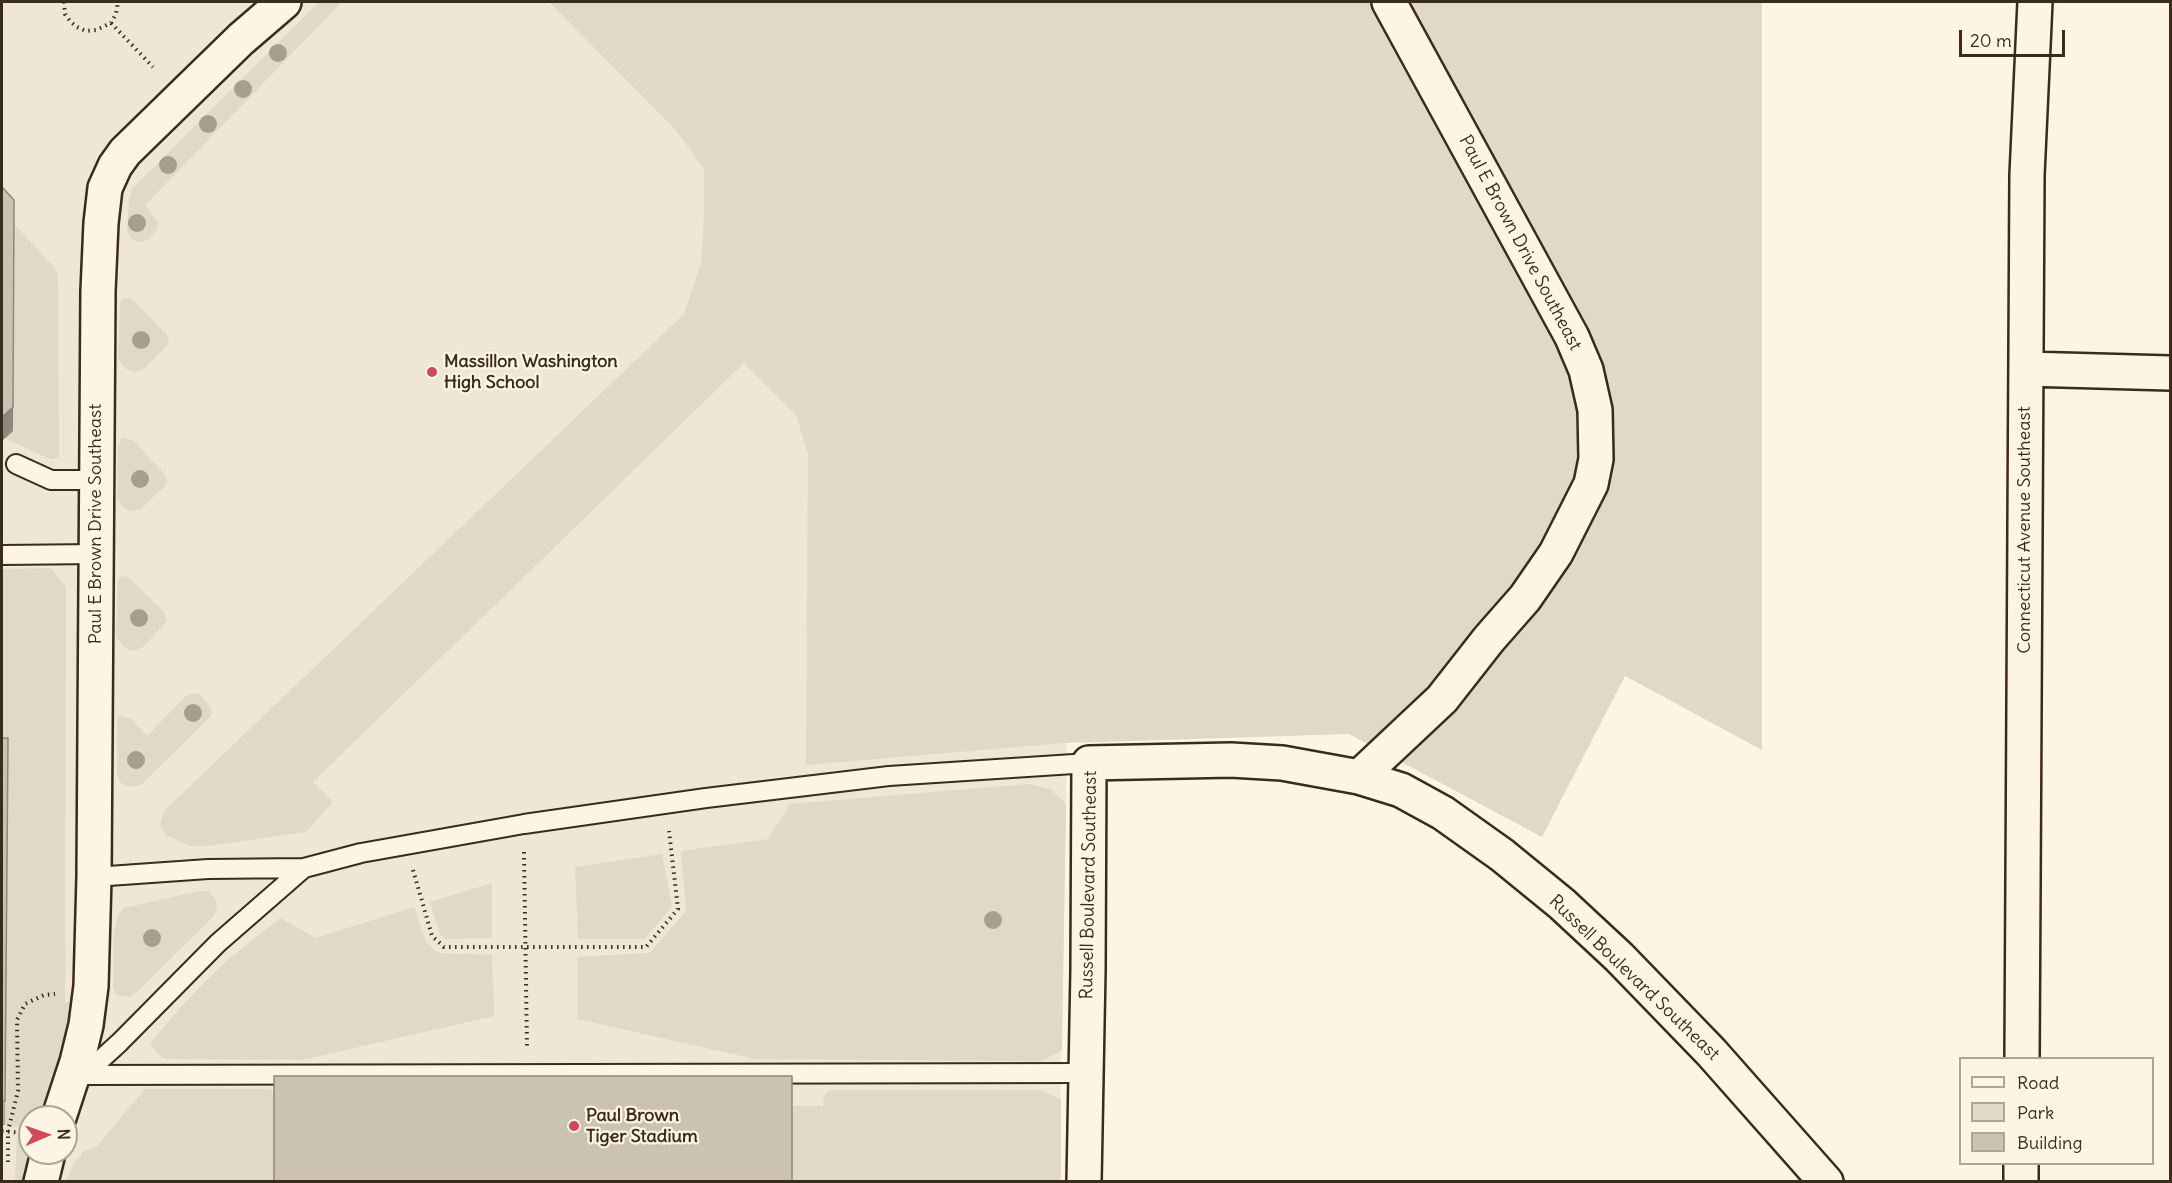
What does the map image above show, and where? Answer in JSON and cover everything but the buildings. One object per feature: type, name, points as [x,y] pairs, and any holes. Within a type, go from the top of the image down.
[{"type":"street","name":"Paul E Brown Drive Southeast","points":[[71,1094],[86,1025],[91,986],[94,877],[98,291],[101,212],[105,188],[115,166],[125,152],[241,39],[284,2]]},
{"type":"street","name":"Paul E Brown Drive Southeast","points":[[1359,777],[1442,699],[1525,598],[1556,554],[1591,484],[1596,459],[1595,410],[1586,370],[1572,338],[1389,2]]},
{"type":"street","name":"Connecticut Avenue Southeast","points":[[2022,1057],[2027,175],[2035,2]]},
{"type":"street","points":[[2025,369],[2170,373]]},
{"type":"street","name":"Russell Boulevard Southeast","points":[[1084,1182],[1089,763],[1231,760],[1282,763],[1359,777],[1401,790],[1443,813],[1502,855],[1562,904],[1619,957],[1711,1052],[1826,1182]]},
{"type":"street","points":[[41,1182],[45,1165]]},
{"type":"street","points":[[2021,1165],[2021,1182]]},
{"type":"lane","points":[[16,465],[51,480],[97,480]]},
{"type":"lane","points":[[2,555],[96,554]]},
{"type":"lane","points":[[94,877],[208,869],[304,868],[361,853],[524,824],[666,804],[889,776],[1089,763]]},
{"type":"lane","points":[[71,1094],[218,943],[304,868]]},
{"type":"lane","points":[[71,1094],[528,1074],[1086,1073]]},
{"type":"path","points":[[64,2],[65,14],[70,21],[86,31],[96,30],[111,23],[116,14],[118,2]]},
{"type":"path","points":[[111,23],[153,67]]},
{"type":"path","points":[[406,845],[432,936],[444,947],[646,947],[678,909],[666,804]]},
{"type":"path","points":[[524,824],[528,1074]]},
{"type":"path","points":[[7,1171],[8,1131],[18,1091],[17,1020],[24,1004],[44,995],[65,993]]},
{"type":"path","points":[[2,1131],[18,1132]]},
{"type":"shaded area","name":"Massillon Washington High School","points":[[2,2],[859,2],[865,760],[1067,743],[1059,1181],[2,1182]]},
{"type":"green space","points":[[319,2],[342,2],[145,205],[159,223],[156,232],[148,240],[139,242],[132,239],[127,231],[132,189]]},
{"type":"green space","points":[[549,2],[1762,2],[1762,750],[1625,676],[1542,837],[1349,734],[1067,743],[806,765],[808,454],[796,415],[744,363],[313,782],[333,802],[306,832],[209,846],[190,846],[166,835],[160,825],[164,811],[684,314],[701,264],[704,169],[675,129]]},
{"type":"green space","points":[[14,224],[52,265],[58,275],[59,457],[54,459],[47,458],[5,438],[13,430]]},
{"type":"green space","points":[[123,298],[130,298],[134,301],[169,337],[167,346],[145,368],[135,372],[126,369],[118,359],[120,302]]},
{"type":"green space","points":[[122,438],[133,440],[167,477],[166,485],[140,510],[125,509],[117,499],[118,446]]},
{"type":"green space","points":[[51,568],[66,587],[65,1002],[73,1002],[72,1019],[53,1105],[18,1105],[18,1127],[5,1125],[8,762],[2,761],[2,569]]},
{"type":"green space","points":[[127,576],[164,612],[167,621],[143,647],[133,651],[124,647],[116,637],[118,580]]},
{"type":"green space","points":[[200,694],[211,708],[211,716],[141,785],[130,787],[121,783],[117,775],[118,717],[131,719],[147,736],[186,696]]},
{"type":"green space","points":[[1029,784],[1050,789],[1066,804],[1062,1050],[1042,1061],[755,1059],[577,1019],[577,957],[650,953],[686,911],[681,851],[768,839],[790,804]]},
{"type":"green space","points":[[662,854],[672,906],[645,939],[578,939],[575,867]]},
{"type":"green space","points":[[492,883],[492,938],[445,939],[440,934],[430,902]]},
{"type":"green space","points":[[208,891],[214,897],[217,904],[212,918],[138,991],[130,997],[117,995],[113,988],[113,938],[118,916],[124,908]]},
{"type":"green space","points":[[414,907],[426,941],[438,953],[492,955],[494,1016],[302,1060],[165,1059],[150,1043],[190,997],[224,963],[280,918],[316,938]]},
{"type":"green space","name":"Paul Brown Tiger Stadium","points":[[145,1089],[270,1089],[274,1094],[275,1106],[823,1106],[824,1096],[831,1090],[1040,1090],[1061,1099],[1061,1181],[66,1182],[73,1165],[78,1165],[78,1158],[83,1152],[97,1146]]},
{"type":"green space","points":[[17,1137],[18,1165],[37,1165],[34,1181],[15,1182]]},
{"type":"place","name":"Massillon Washington High School","points":[[432,372]]},
{"type":"place","name":"Paul Brown Tiger Stadium","points":[[574,1126]]}]
